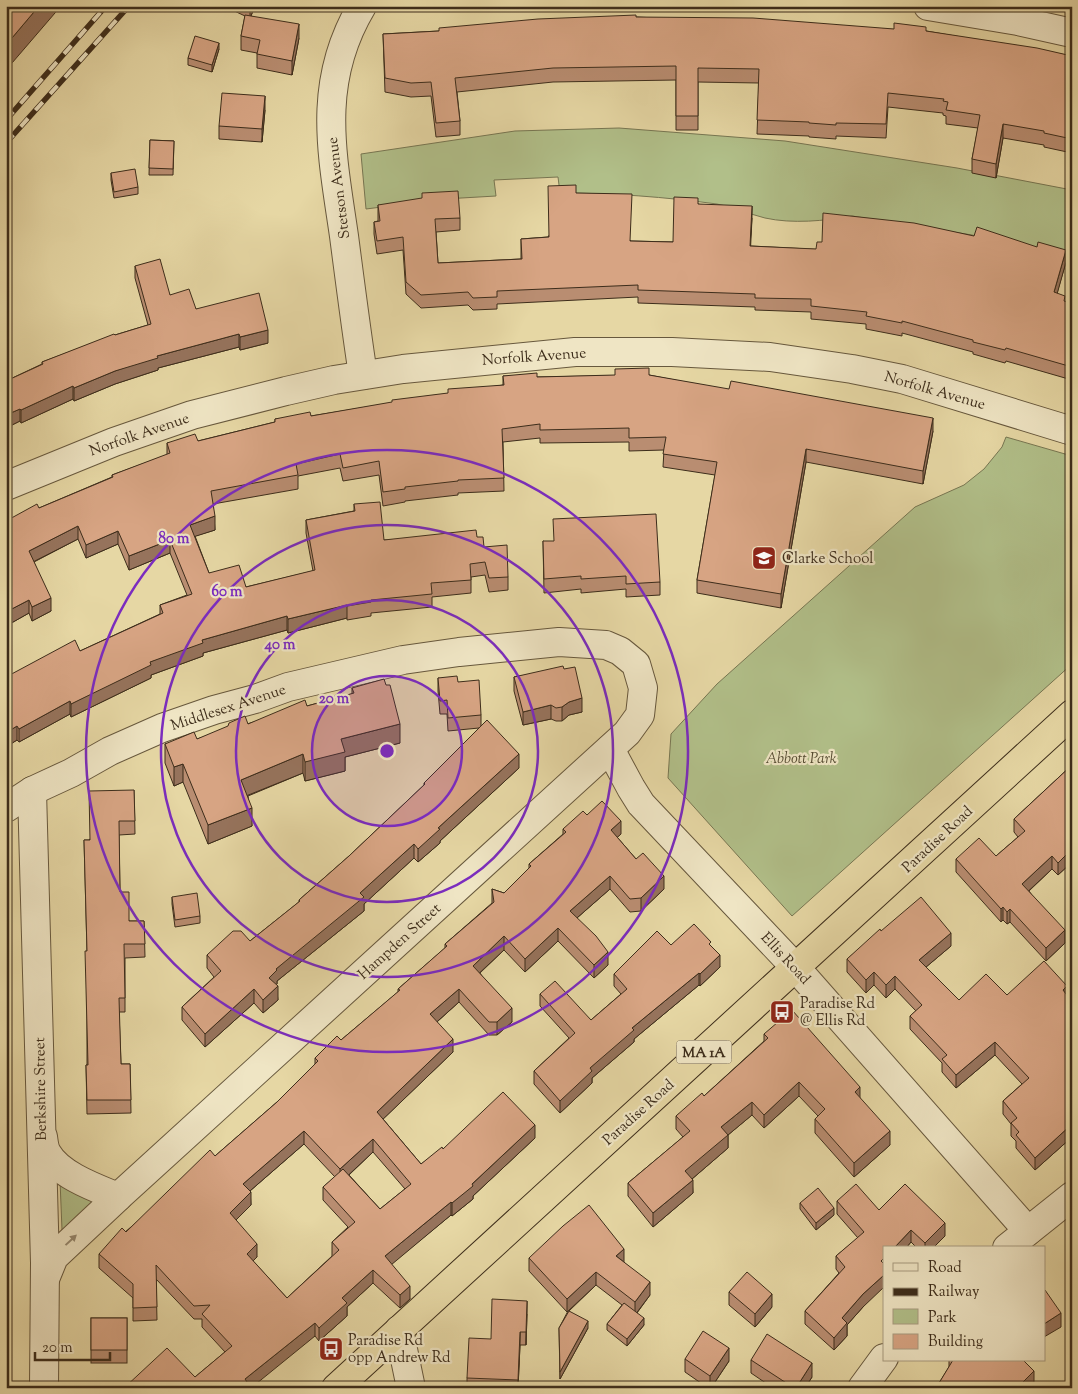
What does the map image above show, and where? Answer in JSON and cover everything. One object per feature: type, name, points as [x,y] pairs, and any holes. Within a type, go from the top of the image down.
[{"type":"highway","name":"Paradise Road","points":[[336,1388],[1072,714]]},
{"type":"street","name":"Stetson Avenue","points":[[362,6],[346,35],[337,60],[331,104],[331,128],[337,193],[363,376]]},
{"type":"street","points":[[928,6],[1041,16],[1072,33]]},
{"type":"street","name":"Norfolk Avenue","points":[[6,486],[114,442],[192,415],[286,391],[334,380],[403,369],[575,352],[672,352],[770,358],[852,369],[902,379],[1072,431]]},
{"type":"street","name":"Middlesex Avenue","points":[[6,808],[32,791],[71,773],[110,751],[162,728],[288,687],[403,660],[529,644],[585,642],[606,645],[620,651],[637,667]]},
{"type":"street","name":"Hampden Street","points":[[45,1280],[54,1257],[627,733],[640,715],[643,688],[637,667]]},
{"type":"street","name":"Ellis Road","points":[[610,749],[641,804],[796,968],[1028,1231]]},
{"type":"street","name":"Berkshire Street","points":[[32,791],[45,1280],[44,1388]]},
{"type":"street","points":[[41,1131],[50,1158],[80,1180],[118,1197]]},
{"type":"street","points":[[1009,1246],[1072,1196]]},
{"type":"street","points":[[399,1330],[411,1388]]},
{"type":"street","points":[[862,1388],[883,1359]]},
{"type":"green space","points":[[619,128],[785,141],[957,168],[1072,190],[1072,258],[972,235],[852,216],[820,220],[786,221],[765,218],[717,204],[658,197],[560,193],[558,177],[494,180],[496,196],[444,199],[366,209],[361,154],[515,131]]},
{"type":"green space","name":"Abbott Park","points":[[1006,437],[1072,456],[1072,664],[792,916],[668,778],[671,734],[717,684],[915,507],[964,485],[984,469],[1002,447]]},
{"type":"green space","points":[[60,1180],[102,1196],[63,1232],[62,1230]]},
{"type":"building","points":[[6,6],[39,6],[6,45]]},
{"type":"building","points":[[239,6],[252,6],[250,11]]},
{"type":"building","points":[[245,15],[299,24],[292,61],[257,54],[260,40],[241,36]]},
{"type":"building","points":[[636,15],[636,17],[753,18],[894,29],[894,23],[926,27],[926,31],[1037,48],[1072,56],[1072,139],[1044,133],[1044,131],[1003,124],[996,164],[972,159],[980,115],[946,110],[948,102],[943,101],[944,99],[888,93],[886,124],[836,123],[836,125],[757,120],[759,69],[698,68],[698,116],[676,116],[676,66],[553,68],[455,78],[460,121],[436,123],[431,82],[411,83],[385,78],[383,34],[439,31],[439,28],[538,19]]},
{"type":"building","points":[[195,36],[219,43],[212,65],[188,58]]},
{"type":"building","points":[[222,93],[265,96],[262,129],[219,126]]},
{"type":"building","points":[[150,140],[174,141],[173,169],[149,168]]},
{"type":"building","points":[[135,169],[138,187],[114,192],[111,173]]},
{"type":"building","points":[[576,185],[576,193],[632,194],[630,241],[673,242],[674,197],[698,198],[698,204],[752,206],[750,246],[816,249],[817,242],[822,242],[823,213],[914,223],[974,236],[977,227],[1037,247],[1038,242],[1066,250],[1054,292],[1065,296],[1064,301],[1072,303],[1072,367],[1006,348],[1005,350],[973,342],[973,340],[902,321],[902,323],[866,316],[867,312],[811,306],[811,299],[755,298],[755,294],[638,290],[638,285],[497,291],[497,297],[473,298],[468,292],[421,295],[406,282],[403,237],[377,241],[374,222],[380,221],[378,205],[422,198],[422,193],[458,191],[460,218],[435,219],[438,263],[522,259],[521,239],[549,237],[548,186]]},
{"type":"building","points":[[160,259],[170,295],[189,289],[196,309],[259,293],[268,330],[240,337],[239,334],[157,356],[158,358],[115,371],[74,388],[73,386],[6,415],[6,381],[43,364],[42,362],[114,334],[151,324],[135,266]]},
{"type":"building","points":[[649,368],[649,375],[729,389],[731,381],[933,418],[923,471],[806,449],[781,594],[697,580],[717,462],[663,454],[666,437],[629,438],[629,428],[540,430],[540,424],[502,429],[504,478],[458,480],[383,492],[379,461],[343,468],[340,454],[296,464],[298,475],[211,491],[215,516],[190,525],[209,573],[239,565],[246,587],[315,570],[306,520],[355,511],[354,504],[380,502],[384,540],[476,530],[477,537],[483,537],[484,547],[507,545],[508,577],[489,578],[485,562],[470,564],[471,580],[431,583],[432,594],[371,600],[371,602],[347,605],[288,619],[287,616],[202,640],[203,643],[150,662],[151,665],[71,704],[70,701],[19,729],[17,726],[6,733],[6,677],[75,640],[80,651],[163,613],[160,605],[192,594],[170,540],[129,556],[118,531],[86,545],[78,526],[29,551],[51,598],[32,607],[29,600],[6,612],[6,521],[37,504],[39,508],[113,477],[112,475],[170,453],[167,443],[195,434],[198,441],[275,422],[275,419],[310,412],[311,416],[392,402],[392,400],[448,393],[448,389],[504,385],[503,376],[537,373],[537,377],[615,375],[615,369]]},
{"type":"building","points":[[656,514],[660,582],[626,584],[626,576],[581,579],[581,576],[544,579],[543,541],[554,541],[553,519]]},
{"type":"building","points":[[563,666],[564,669],[575,667],[582,698],[569,702],[562,707],[556,708],[551,705],[523,712],[514,677]]},
{"type":"building","points":[[457,676],[458,682],[479,680],[481,715],[448,718],[447,700],[440,701],[438,678]]},
{"type":"building","points":[[384,679],[386,685],[390,685],[400,724],[341,739],[345,752],[305,762],[303,754],[241,780],[252,808],[208,825],[183,764],[174,767],[165,744],[194,732],[197,739],[228,726],[229,723],[245,716],[248,724],[305,700],[307,706],[354,693],[352,688]]},
{"type":"building","points":[[487,720],[519,754],[438,828],[440,829],[418,849],[414,844],[360,893],[364,897],[276,969],[269,978],[278,986],[263,1000],[254,989],[205,1034],[182,1007],[221,971],[207,955],[233,931],[241,931],[250,941],[300,901],[425,784]]},
{"type":"building","points":[[1072,765],[1072,827],[1068,830],[1072,834],[1072,842],[1068,845],[1072,849],[1058,863],[1052,856],[1022,884],[1065,930],[1046,948],[1010,909],[1007,912],[1003,907],[1001,909],[956,859],[979,838],[996,856],[1025,831],[1014,819]]},
{"type":"building","points":[[134,790],[135,821],[119,821],[120,892],[129,892],[129,921],[144,921],[145,944],[124,944],[125,998],[119,998],[121,1064],[130,1064],[131,1100],[87,1100],[85,951],[87,951],[84,840],[90,840],[89,791]]},
{"type":"building","points":[[602,801],[621,821],[611,830],[636,859],[643,853],[664,876],[641,898],[630,899],[610,876],[570,911],[596,936],[608,952],[594,965],[558,928],[525,959],[504,936],[473,966],[512,1008],[497,1022],[489,1022],[459,989],[430,1014],[453,1039],[377,1112],[421,1164],[442,1147],[443,1149],[503,1092],[535,1125],[472,1184],[473,1186],[385,1256],[410,1286],[400,1295],[373,1270],[342,1298],[347,1303],[319,1328],[315,1323],[245,1379],[247,1382],[241,1388],[124,1388],[167,1348],[195,1377],[232,1346],[202,1314],[210,1305],[194,1306],[156,1265],[157,1307],[133,1308],[133,1284],[99,1254],[122,1228],[126,1232],[210,1150],[215,1156],[277,1102],[318,1061],[315,1058],[337,1036],[341,1040],[400,990],[398,989],[447,946],[445,944],[494,902],[492,889],[504,893],[531,866],[529,864],[566,832],[563,829],[583,811],[587,815]],"holes":[[[304,1131],[340,1169],[373,1139],[411,1184],[380,1209],[343,1169],[323,1187],[355,1222],[332,1242],[339,1250],[287,1298],[247,1254],[257,1244],[230,1213],[251,1192],[243,1184]]]},
{"type":"building","points":[[197,893],[200,916],[175,920],[172,897]]},
{"type":"building","points":[[921,897],[951,933],[919,960],[959,1000],[986,974],[1007,995],[1044,961],[1067,986],[1063,990],[1072,1002],[1072,1124],[1035,1158],[1016,1135],[1019,1132],[1011,1123],[1017,1118],[1003,1101],[1029,1078],[995,1042],[956,1075],[942,1059],[947,1055],[910,1016],[922,1005],[895,976],[886,985],[874,972],[866,980],[847,959],[880,929],[881,931]]},
{"type":"building","points":[[694,924],[720,955],[700,974],[632,1028],[634,1030],[590,1068],[592,1071],[560,1101],[534,1071],[575,1033],[540,994],[555,981],[591,1020],[627,989],[614,974],[657,931],[671,945]]},
{"type":"building","points":[[792,1010],[860,1087],[855,1092],[890,1131],[854,1163],[815,1119],[825,1109],[799,1082],[764,1115],[752,1102],[721,1127],[728,1135],[685,1171],[693,1180],[653,1213],[628,1183],[690,1131],[676,1116],[702,1093],[704,1096],[768,1038],[764,1034]]},
{"type":"building","points":[[856,1184],[879,1210],[905,1184],[945,1223],[925,1243],[911,1230],[896,1246],[883,1246],[883,1259],[881,1261],[883,1263],[883,1276],[863,1294],[842,1318],[847,1323],[834,1338],[805,1311],[845,1267],[836,1256],[864,1232],[837,1201]]},
{"type":"building","points":[[818,1188],[834,1208],[816,1223],[800,1203]]},
{"type":"building","points":[[589,1205],[624,1249],[616,1256],[650,1282],[635,1302],[596,1272],[567,1299],[529,1258]]},
{"type":"building","points":[[747,1272],[772,1294],[755,1314],[729,1292]]},
{"type":"building","points":[[1046,1291],[1061,1313],[1046,1323]]},
{"type":"building","points":[[492,1299],[527,1301],[526,1332],[520,1332],[518,1380],[467,1378],[469,1338],[491,1339]]},
{"type":"building","points":[[624,1303],[644,1318],[627,1339],[607,1324]]},
{"type":"building","points":[[569,1311],[588,1321],[560,1372],[559,1328]]},
{"type":"building","points":[[91,1318],[127,1318],[127,1350],[91,1350]]},
{"type":"building","points":[[703,1331],[729,1348],[710,1376],[685,1359]]},
{"type":"building","points":[[767,1334],[812,1363],[796,1388],[751,1360]]},
{"type":"building","points":[[952,1362],[1025,1362],[1034,1371],[1017,1388],[1010,1384],[1008,1388],[936,1388]]},
{"type":"railway","points":[[6,120],[106,6]]},
{"type":"railway","points":[[6,143],[129,6]]},
{"type":"place","name":"Clarke School","points":[[764,558]]},
{"type":"place","name":"Paradise Rd @ Ellis Rd","points":[[782,1012]]},
{"type":"place","name":"Paradise Rd opp Andrew Rd","points":[[331,1349]]}]
